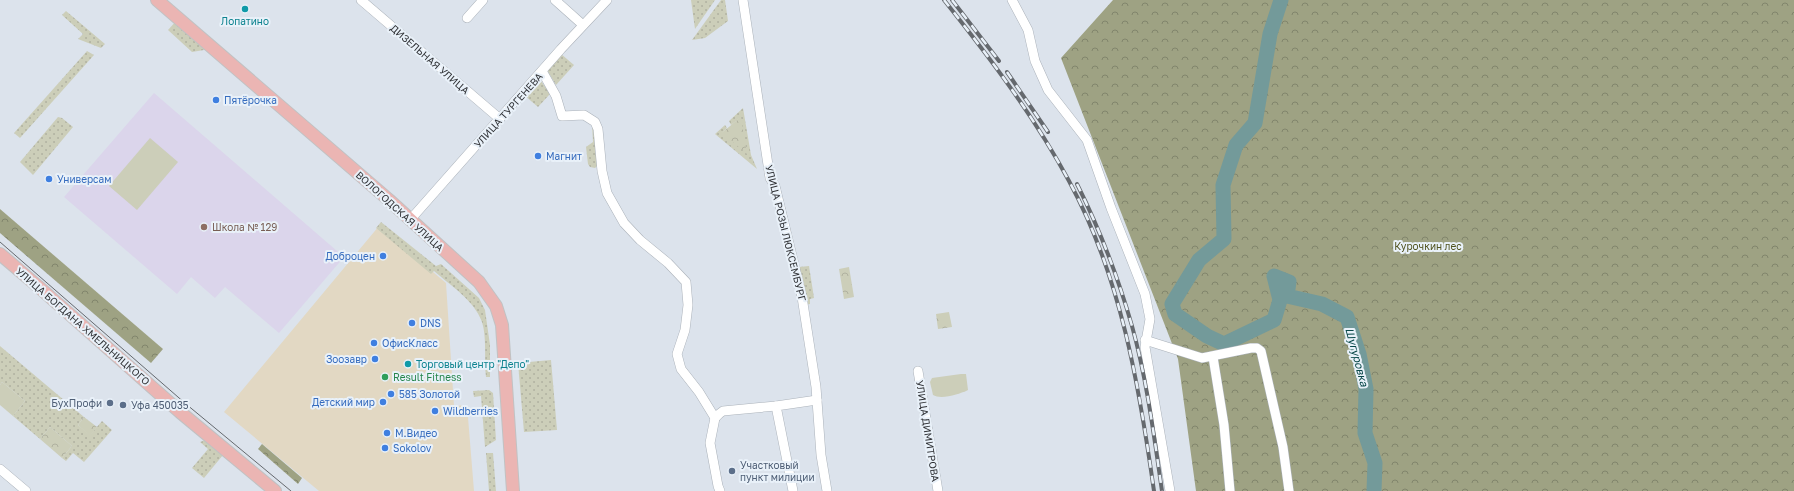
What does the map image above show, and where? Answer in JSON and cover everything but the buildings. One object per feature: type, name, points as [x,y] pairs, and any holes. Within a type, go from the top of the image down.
[{"type":"main road","name":"ВОЛОГОДСКАЯ УЛИЦА","points":[[157,0],[479,282],[496,306],[502,325],[506,361],[513,491]]},
{"type":"main road","name":"УЛИЦА БОГДАНА ХМЕЛЬНИЦКОГО","points":[[0,254],[180,412],[275,491]]},
{"type":"street","name":"ДИЗЕЛЬНАЯ УЛИЦА","points":[[361,0],[500,119]]},
{"type":"street","points":[[467,18],[483,0]]},
{"type":"street","points":[[555,0],[583,25]]},
{"type":"street","name":"УЛИЦА ТУРГЕНЕВА","points":[[410,220],[583,25],[607,0]]},
{"type":"street","name":"УЛИЦА РОЗЫ ЛЮКСЕМБУРГ","points":[[743,0],[770,178],[775,186],[802,297],[817,400],[821,455],[827,491]]},
{"type":"street","points":[[1012,0],[1028,30],[1035,61],[1048,90],[1087,140],[1111,208],[1145,294],[1150,319],[1145,347],[1170,491]]},
{"type":"street","points":[[542,72],[556,96],[562,116],[584,116],[595,122],[598,129],[602,171],[607,193],[624,223],[640,240],[668,263],[686,282],[688,305],[685,330],[677,354],[680,369],[699,392],[715,418]]},
{"type":"street","points":[[1146,340],[1191,356],[1202,358],[1213,357],[1251,348],[1257,348],[1261,351],[1283,447],[1289,491]]},
{"type":"street","points":[[1213,357],[1224,425],[1230,491]]},
{"type":"street","name":"УЛИЦА ДИМИТРОВА","points":[[918,371],[938,491]]},
{"type":"street","points":[[720,491],[710,443],[715,418],[724,411],[817,400]]},
{"type":"street","points":[[776,406],[793,491]]},
{"type":"street","points":[[0,469],[26,491]]},
{"type":"shaded area","name":"Школа № 129","points":[[154,93],[344,257],[279,333],[225,287],[215,298],[191,277],[177,294],[64,197]]},
{"type":"shaded area","points":[[379,226],[446,283],[454,406],[467,405],[474,491],[319,491],[224,412]]},
{"type":"green space","points":[[691,0],[715,0],[695,29]]},
{"type":"green space","points":[[721,0],[725,0],[728,21],[705,38],[692,40]]},
{"type":"green space","name":"Курочкин лес","points":[[1113,0],[1794,0],[1794,491],[1196,491],[1178,359],[1061,58]]},
{"type":"green space","points":[[66,11],[105,44],[101,48],[78,39],[83,34],[62,15]]},
{"type":"green space","points":[[177,20],[210,49],[192,52],[168,30]]},
{"type":"green space","points":[[87,51],[94,55],[20,138],[14,133]]},
{"type":"green space","points":[[561,54],[574,65],[556,85],[547,70]]},
{"type":"green space","points":[[539,78],[550,94],[538,107],[524,95]]},
{"type":"green space","points":[[743,108],[751,155],[757,169],[715,134],[725,125],[727,128],[722,133],[741,117],[731,125],[729,121]]},
{"type":"green space","points":[[58,117],[62,118],[73,127],[33,175],[20,162]]},
{"type":"green space","points":[[741,117],[747,154],[722,133]]},
{"type":"green space","points":[[592,124],[594,124],[598,165],[595,168],[590,167],[588,164],[586,147],[593,142]]},
{"type":"green space","points":[[150,138],[178,162],[137,210],[109,186]]},
{"type":"green space","points":[[0,209],[163,349],[151,363],[0,233]]},
{"type":"green space","points":[[381,222],[436,266],[441,264],[479,298],[485,310],[490,345],[490,377],[486,377],[484,328],[474,307],[434,271],[431,274],[376,228]]},
{"type":"green space","points":[[809,266],[814,298],[810,299],[810,304],[805,305],[799,267]]},
{"type":"green space","points":[[849,267],[854,297],[844,299],[839,269]]},
{"type":"green space","points":[[949,312],[952,327],[938,329],[936,314]]},
{"type":"green space","points":[[0,346],[84,417],[78,425],[90,435],[102,421],[112,430],[84,462],[73,453],[66,461],[62,458],[72,446],[50,427],[40,439],[13,416],[25,401],[2,382],[0,385]]},
{"type":"green space","points":[[551,360],[557,430],[524,432],[518,363]]},
{"type":"green space","points":[[966,374],[968,390],[956,395],[945,397],[933,395],[930,382],[932,378]]},
{"type":"green space","points":[[2,382],[25,401],[13,416],[0,405],[0,385]]},
{"type":"green space","points":[[489,390],[493,393],[496,440],[485,447],[481,396],[474,397],[473,391]]},
{"type":"green space","points":[[84,417],[97,427],[90,436],[78,425]]},
{"type":"green space","points":[[50,427],[72,446],[62,458],[40,439]]},
{"type":"green space","points":[[208,439],[223,455],[204,478],[192,468],[208,449],[200,442]]},
{"type":"green space","points":[[262,444],[302,478],[298,484],[258,449]]},
{"type":"green space","points":[[486,453],[493,453],[496,491],[489,491]]},
{"type":"waterway","name":"Шугуровка","points":[[1281,0],[1270,34],[1255,123],[1236,145],[1223,185],[1224,239],[1199,260],[1172,304],[1175,314],[1207,336],[1224,344],[1274,320],[1280,300],[1274,276],[1289,282],[1287,296],[1322,304],[1347,317],[1359,354],[1366,389],[1365,433],[1375,463],[1374,491]]},
{"type":"tram line","points":[[0,242],[186,404],[291,491]]},
{"type":"railway","points":[[944,0],[995,66],[1026,110],[1069,181],[1087,218],[1115,293],[1125,332],[1142,411],[1154,491]]},
{"type":"railway","points":[[952,0],[999,61]]},
{"type":"railway","points":[[1007,72],[1048,132]]},
{"type":"railway","points":[[1077,184],[1108,254],[1132,326],[1146,387],[1162,491]]},
{"type":"place","name":"Лопатино","points":[[245,9]]},
{"type":"place","name":"Пятёрочка","points":[[216,100]]},
{"type":"place","name":"Магнит","points":[[538,156]]},
{"type":"place","name":"Универсам","points":[[49,179]]},
{"type":"place","name":"Школа № 129","points":[[204,227]]},
{"type":"place","name":"Доброцен","points":[[383,256]]},
{"type":"place","name":"DNS","points":[[412,323]]},
{"type":"place","name":"ОфисКласс","points":[[374,343]]},
{"type":"place","name":"Зоозавр","points":[[375,359]]},
{"type":"place","name":"Торговый центр \"Депо\"","points":[[408,364]]},
{"type":"place","name":"Result Fitness","points":[[385,377]]},
{"type":"place","name":"585 Золотой","points":[[391,394]]},
{"type":"place","name":"Детский мир","points":[[383,402]]},
{"type":"place","name":"БухПрофи","points":[[110,403]]},
{"type":"place","name":"Уфа 450035","points":[[123,405]]},
{"type":"place","name":"Wildberries","points":[[435,411]]},
{"type":"place","name":"М.Видео","points":[[387,433]]},
{"type":"place","name":"Sokolov","points":[[385,448]]},
{"type":"place","name":"Участковый пункт милиции","points":[[732,471]]}]
